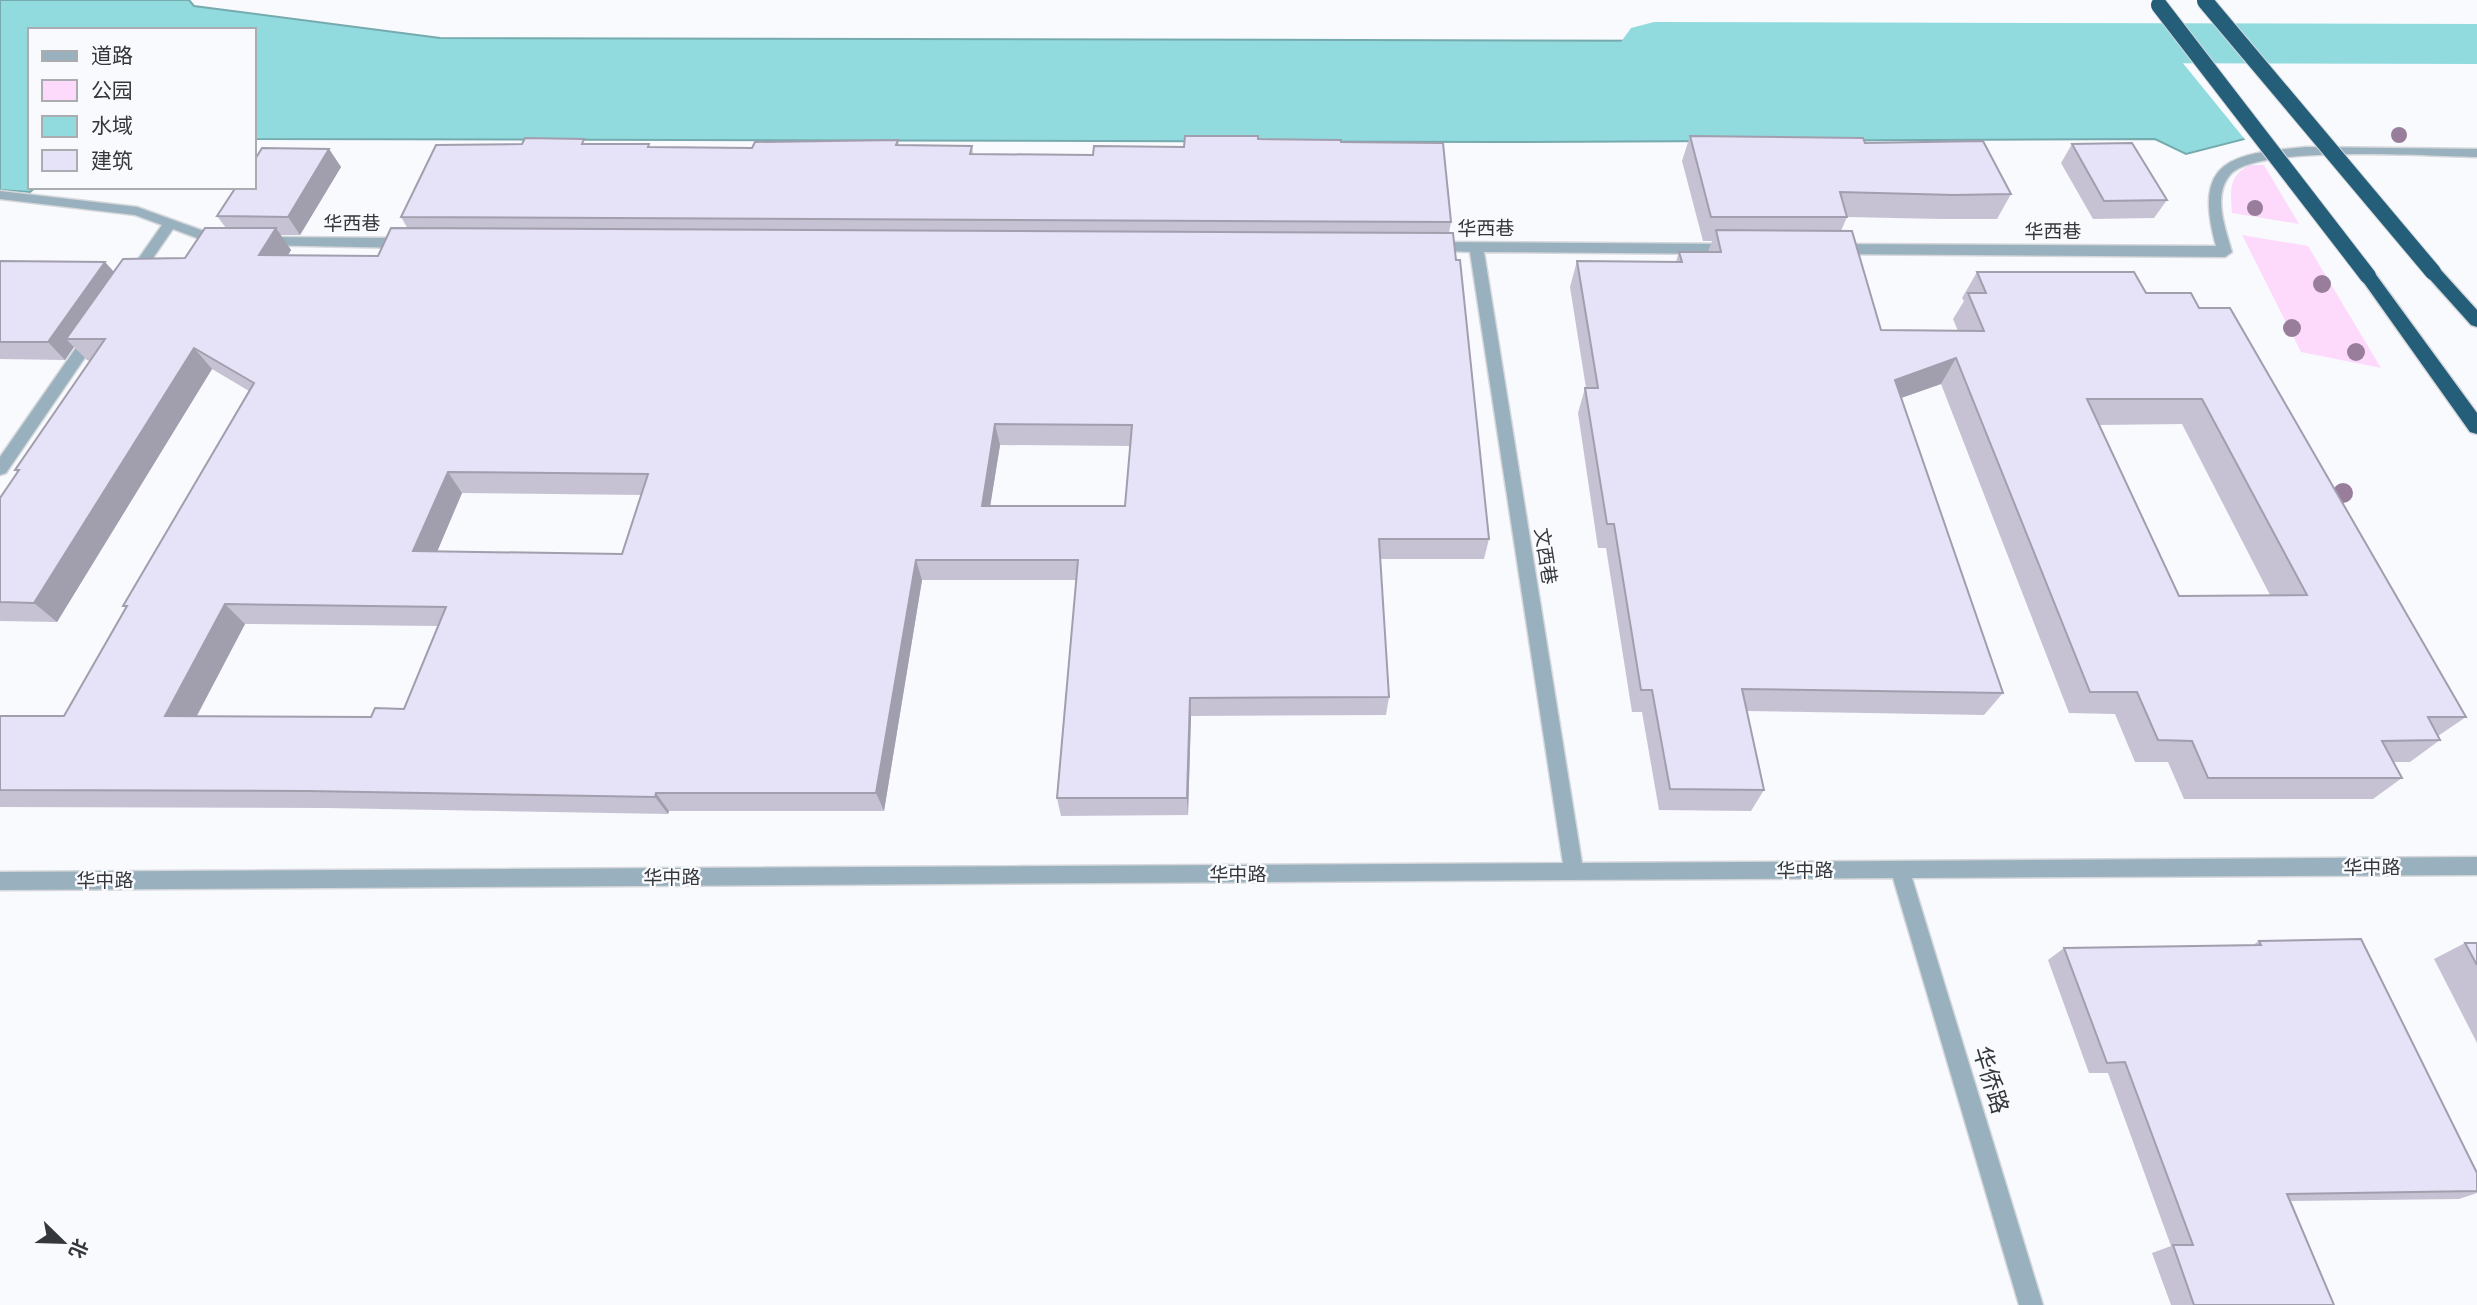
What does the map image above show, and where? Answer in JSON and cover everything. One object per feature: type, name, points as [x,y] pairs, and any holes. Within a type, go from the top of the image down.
[{"type":"highway","points":[[2205,1],[2477,321]]},
{"type":"highway","points":[[2157,3],[2368,276],[2477,426]]},
{"type":"street","name":"华西巷","points":[[1825,249],[2221,251],[2215,198],[2227,169],[2241,159],[2297,152],[2477,153]]},
{"type":"street","name":"华西巷","points":[[0,195],[137,211],[218,242],[424,243]]},
{"type":"street","points":[[124,290],[170,224]]},
{"type":"street","name":"华西巷","points":[[1421,247],[1742,249]]},
{"type":"street","name":"文西巷","points":[[1476,248],[1574,872]]},
{"type":"street","points":[[0,469],[100,324]]},
{"type":"street","name":"华中路","points":[[0,881],[2477,866]]},
{"type":"street","name":"华侨路","points":[[1900,870],[2031,1305]]},
{"type":"green space","points":[[2264,165],[2299,224],[2232,213],[2231,190],[2235,178],[2244,168]]},
{"type":"green space","points":[[2242,235],[2308,246],[2381,368],[2301,352]]},
{"type":"water","points":[[0,0],[189,0],[194,6],[440,38],[1776,41],[1800,48],[2057,35],[2189,39],[2264,134],[2186,154],[2155,139],[1503,142],[256,139],[256,28],[28,28],[28,189],[34,189],[30,192],[0,190]]},
{"type":"pier","points":[[2160,35],[2192,37],[2267,132],[2266,137],[2247,142]]},
{"type":"building","points":[[1185,136],[1443,143],[1451,222],[401,217],[436,145],[522,144],[525,138],[584,139],[582,144],[649,144],[648,147],[752,148],[755,142],[898,140],[896,145],[972,146],[970,154],[1093,155],[1094,146],[1184,147]]},
{"type":"building","points":[[1690,136],[1863,138],[1865,143],[1983,141],[2011,194],[1840,192],[1847,217],[1711,217]]},
{"type":"building","points":[[2132,143],[2167,200],[2104,201],[2072,144]]},
{"type":"building","points":[[262,148],[329,149],[288,217],[217,216],[235,189],[256,189],[256,158]]},
{"type":"building","points":[[205,228],[276,228],[259,255],[378,256],[391,228],[1453,233],[1456,260],[1460,260],[1489,539],[1379,539],[1389,697],[1190,698],[1187,798],[1057,798],[1078,560],[916,560],[876,793],[656,793],[655,797],[307,791],[0,790],[0,716],[64,716],[127,606],[123,606],[254,383],[194,348],[34,603],[0,602],[0,498],[19,470],[15,470],[105,339],[66,339],[123,259],[185,258]],"holes":[[[995,424],[1132,425],[1125,506],[982,506]],[[448,472],[648,474],[622,554],[413,551]],[[225,604],[446,607],[404,709],[375,708],[371,717],[165,716]]]},
{"type":"building","points":[[1716,230],[1852,231],[1881,330],[1984,331],[1968,293],[1986,293],[1977,272],[2134,272],[2146,293],[2191,293],[2199,308],[2230,308],[2466,717],[2428,717],[2440,740],[2382,741],[2402,778],[2208,778],[2192,741],[2158,740],[2137,692],[2090,692],[1956,358],[1895,380],[2003,693],[1742,689],[1764,790],[1670,789],[1652,690],[1641,690],[1614,524],[1607,524],[1585,388],[1598,388],[1577,261],[1682,262],[1679,252],[1721,252]],"holes":[[[2087,399],[2202,399],[2307,595],[2179,596]]]},
{"type":"building","points":[[0,261],[105,262],[48,342],[0,342]]},
{"type":"building","points":[[2361,939],[2477,1173],[2477,1191],[2287,1194],[2334,1305],[2194,1305],[2173,1245],[2193,1245],[2125,1062],[2107,1063],[2064,948],[2261,945],[2259,941]]},
{"type":"building","points":[[2465,943],[2477,943],[2477,965]]},
{"type":"waterway","points":[[1654,42],[2477,44]]}]
